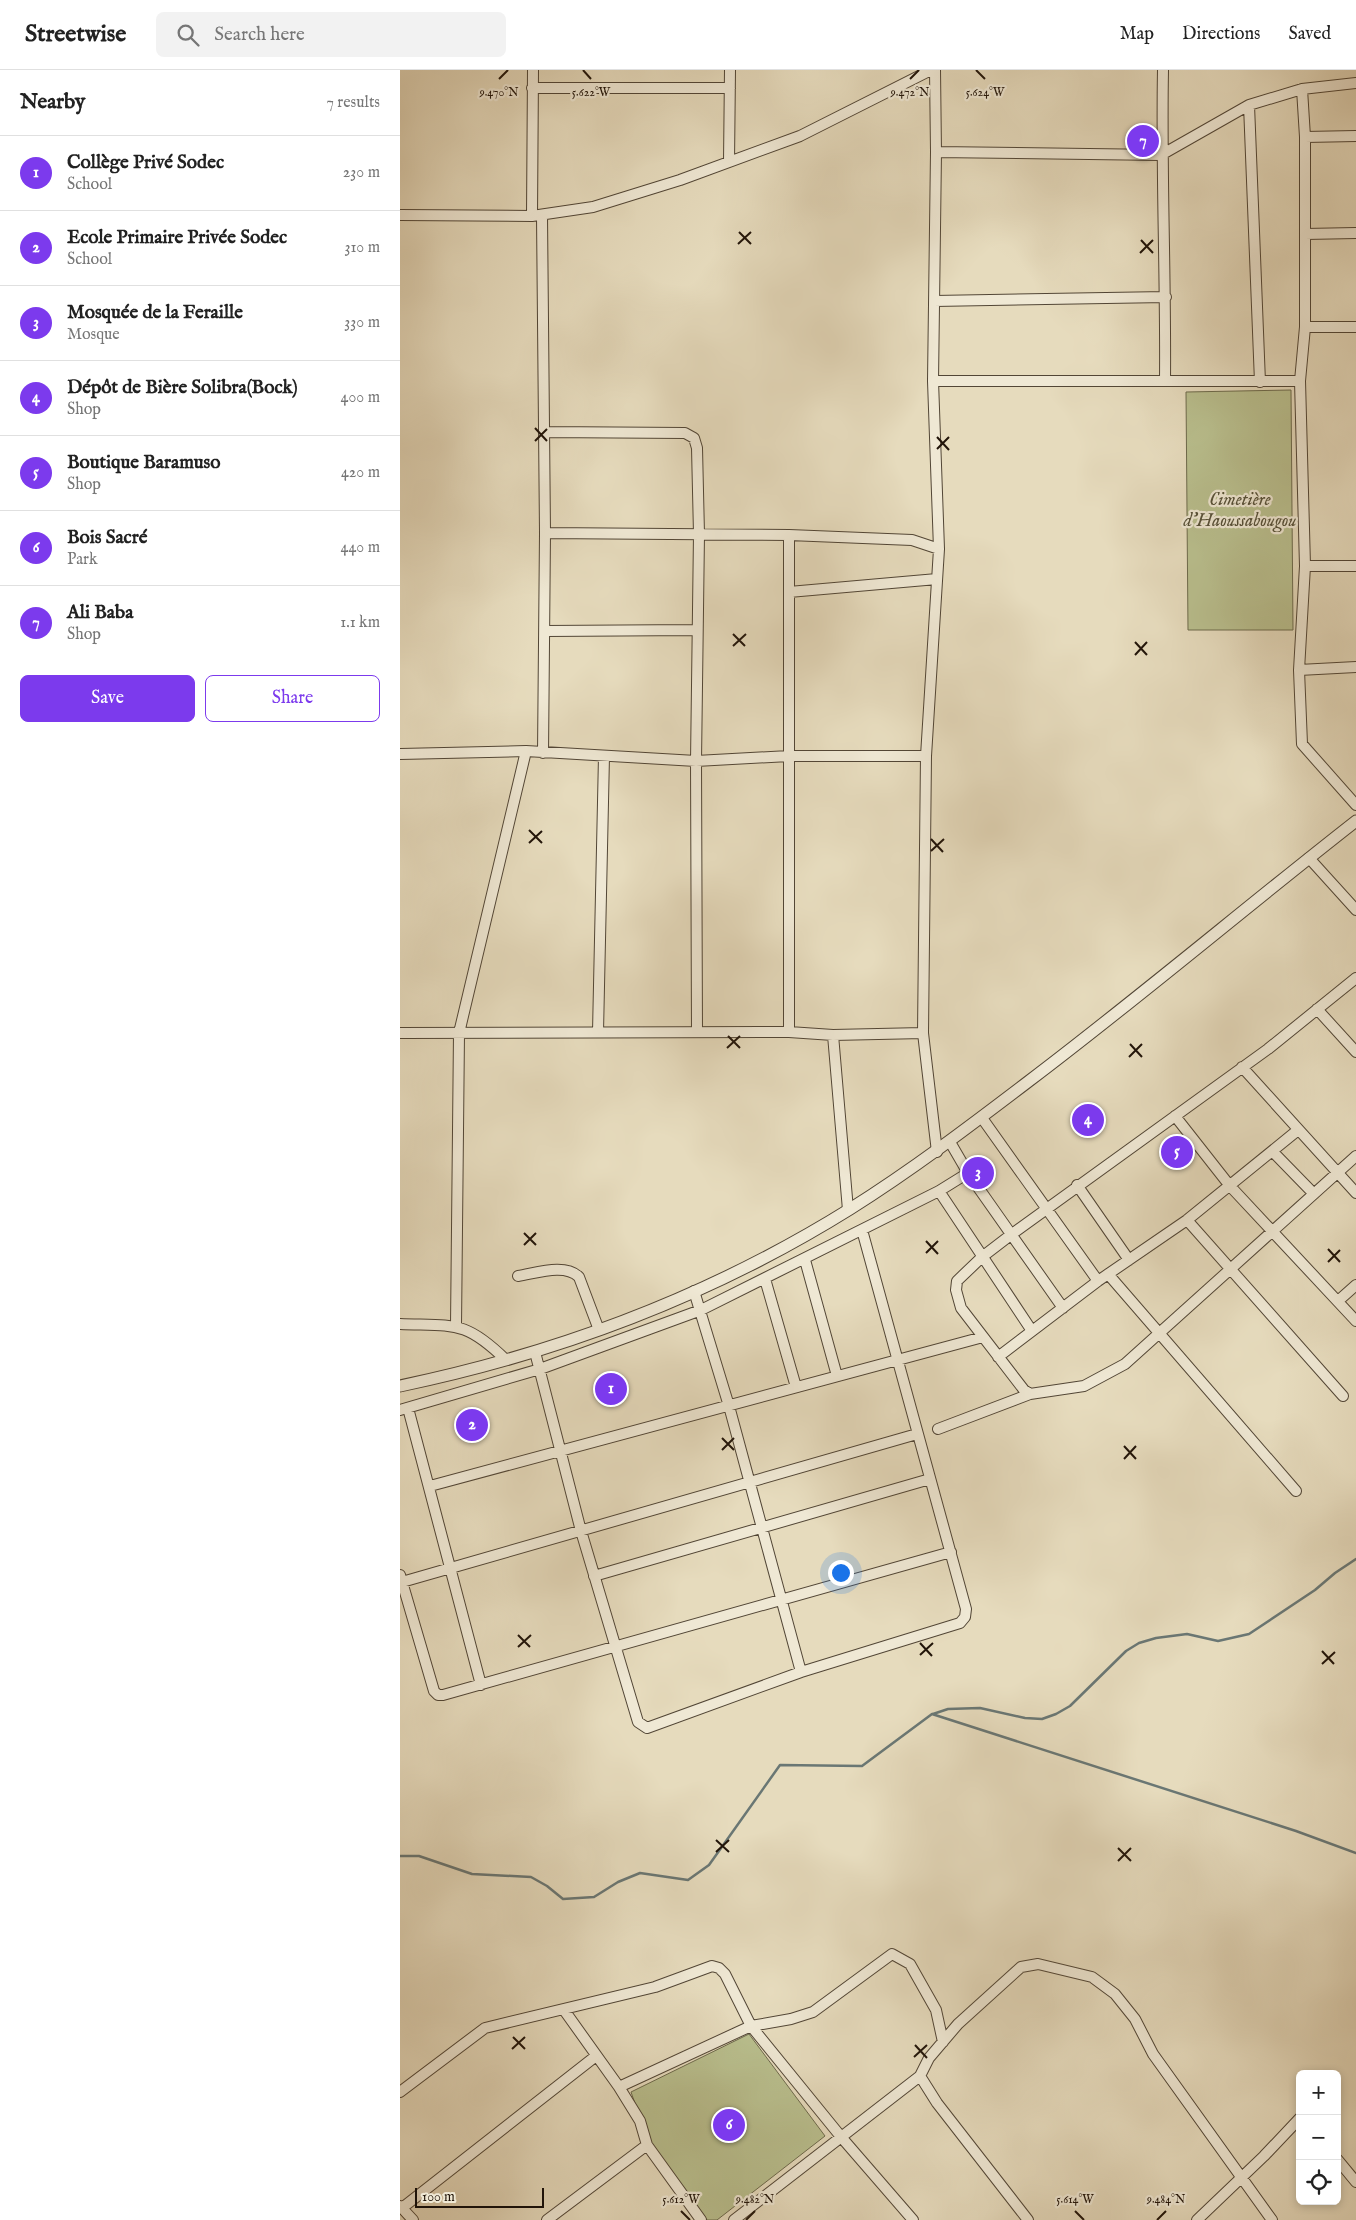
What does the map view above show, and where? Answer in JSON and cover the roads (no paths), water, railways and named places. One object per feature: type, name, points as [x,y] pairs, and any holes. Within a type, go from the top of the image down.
[{"type":"street","points":[[533,70],[532,88],[544,432],[545,631],[543,753]]},
{"type":"street","points":[[729,162],[730,70]]},
{"type":"street","points":[[400,215],[537,216],[593,207],[672,182],[800,136],[933,70],[936,152],[933,381],[939,549],[926,756],[923,1033],[937,1152]]},
{"type":"street","points":[[1163,70],[1162,155],[1166,297],[1165,381]]},
{"type":"street","points":[[936,152],[1162,155],[1248,105],[1302,89],[1356,83]]},
{"type":"street","points":[[532,88],[730,88]]},
{"type":"street","points":[[1302,89],[1305,137],[1305,327],[1300,381],[1305,566],[1299,670],[1302,744],[1356,805]]},
{"type":"street","points":[[1248,105],[1260,382]]},
{"type":"street","points":[[1305,137],[1356,136]]},
{"type":"street","points":[[1305,234],[1356,233]]},
{"type":"street","points":[[934,301],[1166,297]]},
{"type":"street","points":[[1305,327],[1356,328]]},
{"type":"street","points":[[933,381],[1300,381]]},
{"type":"street","points":[[544,432],[685,433],[694,438],[697,448],[699,534],[696,761],[697,1032]]},
{"type":"street","points":[[545,533],[699,534],[912,540],[939,549]]},
{"type":"street","points":[[789,536],[789,1032]]},
{"type":"street","points":[[1305,566],[1356,566]]},
{"type":"street","points":[[789,592],[938,580]]},
{"type":"street","points":[[545,631],[697,630]]},
{"type":"street","points":[[1299,670],[1356,667]]},
{"type":"street","points":[[400,754],[526,751],[696,761],[789,756],[926,756]]},
{"type":"street","points":[[456,1326],[459,1033],[526,751]]},
{"type":"street","points":[[598,1032],[604,756]]},
{"type":"street","points":[[400,1386],[535,1352],[599,1330],[694,1291],[761,1260],[848,1210],[937,1152],[982,1118],[1102,1026],[1356,821]]},
{"type":"street","points":[[1309,858],[1356,910]]},
{"type":"street","points":[[1030,1394],[1024,1390],[961,1308],[956,1290],[957,1282],[982,1257],[1012,1234],[1242,1067],[1356,978]]},
{"type":"street","points":[[1317,1009],[1356,1052]]},
{"type":"street","points":[[400,1032],[789,1032],[832,1035],[923,1033]]},
{"type":"street","points":[[832,1035],[848,1210]]},
{"type":"street","points":[[1242,1067],[1356,1193]]},
{"type":"street","points":[[1175,1116],[1230,1186],[1271,1233],[1356,1321]]},
{"type":"street","points":[[982,1118],[1098,1281]]},
{"type":"street","points":[[998,1357],[1098,1281],[1186,1220],[1298,1130]]},
{"type":"street","points":[[950,1142],[968,1173],[1063,1308]]},
{"type":"street","points":[[1273,1152],[1314,1194]]},
{"type":"street","points":[[938,1429],[1030,1394],[1084,1386],[1125,1364],[1356,1156]]},
{"type":"street","points":[[481,1685],[430,1486],[404,1409],[540,1369],[701,1310],[805,1260],[939,1191],[968,1173]]},
{"type":"street","points":[[1077,1185],[1129,1260]]},
{"type":"street","points":[[939,1191],[1032,1331]]},
{"type":"street","points":[[1186,1220],[1343,1396]]},
{"type":"street","points":[[535,1352],[581,1530],[638,1722],[648,1728],[801,1672],[960,1623],[965,1617],[966,1609],[862,1230]]},
{"type":"street","points":[[805,1260],[837,1376]]},
{"type":"street","points":[[518,1276],[566,1270],[574,1272],[579,1278],[599,1330]]},
{"type":"street","points":[[1108,1274],[1296,1491]]},
{"type":"street","points":[[765,1279],[796,1388]]},
{"type":"street","points":[[1338,1301],[1356,1285]]},
{"type":"street","points":[[694,1291],[729,1406],[801,1672]]},
{"type":"street","points":[[400,1324],[456,1326],[472,1331],[506,1360]]},
{"type":"street","points":[[430,1486],[983,1337]]},
{"type":"street","points":[[917,1434],[450,1568],[401,1578],[434,1691],[438,1695],[443,1695],[951,1552]]},
{"type":"street","points":[[594,1576],[930,1479]]},
{"type":"street","points":[[619,2087],[751,2026],[791,2019],[813,2012],[892,1954],[910,1964],[936,2010],[943,2042]]},
{"type":"street","points":[[734,2220],[920,2076],[929,2058],[958,2024],[1021,1967],[1038,1964],[1092,1977],[1115,1994],[1135,2019],[1153,2054],[1272,2220]]},
{"type":"street","points":[[400,2092],[485,2028],[655,1987],[712,1966],[725,1974],[751,2026],[842,2138],[913,2220]]},
{"type":"street","points":[[564,2010],[619,2087],[640,2121],[647,2145],[700,2220]]},
{"type":"street","points":[[413,2220],[401,2207],[596,2056]]},
{"type":"street","points":[[920,2076],[937,2103],[1028,2220]]},
{"type":"street","points":[[1197,2220],[1296,2123]]},
{"type":"street","points":[[547,2220],[647,2145]]},
{"type":"street","points":[[1338,2160],[1356,2182]]},
{"type":"waterway","points":[[933,1714],[948,1709],[980,1708],[1025,1718],[1042,1719],[1056,1714],[1070,1706],[1126,1651],[1139,1643],[1156,1638],[1187,1634],[1218,1641],[1249,1634],[1315,1590],[1356,1559]]},
{"type":"waterway","points":[[400,1856],[419,1856],[472,1874],[531,1877],[547,1886],[563,1899],[594,1897],[618,1882],[640,1873],[688,1880],[709,1865],[780,1765],[862,1766],[932,1714],[1296,1831],[1356,1853]]},
{"type":"place","name":"Ali Baba","points":[[1143,141]]},
{"type":"place","name":"Dépôt de Bière Solibra(Bock)","points":[[1088,1120]]},
{"type":"place","name":"Boutique Baramuso","points":[[1177,1152]]},
{"type":"place","name":"Mosquée de la Feraille","points":[[978,1173]]},
{"type":"place","name":"Collège Privé Sodec","points":[[611,1389]]},
{"type":"place","name":"Ecole Primaire Privée Sodec","points":[[472,1425]]},
{"type":"place","name":"Bois Sacré","points":[[729,2125]]},
{"type":"park label","name":"Cimetière d'Haoussabougou","points":[[1240,510]]}]
